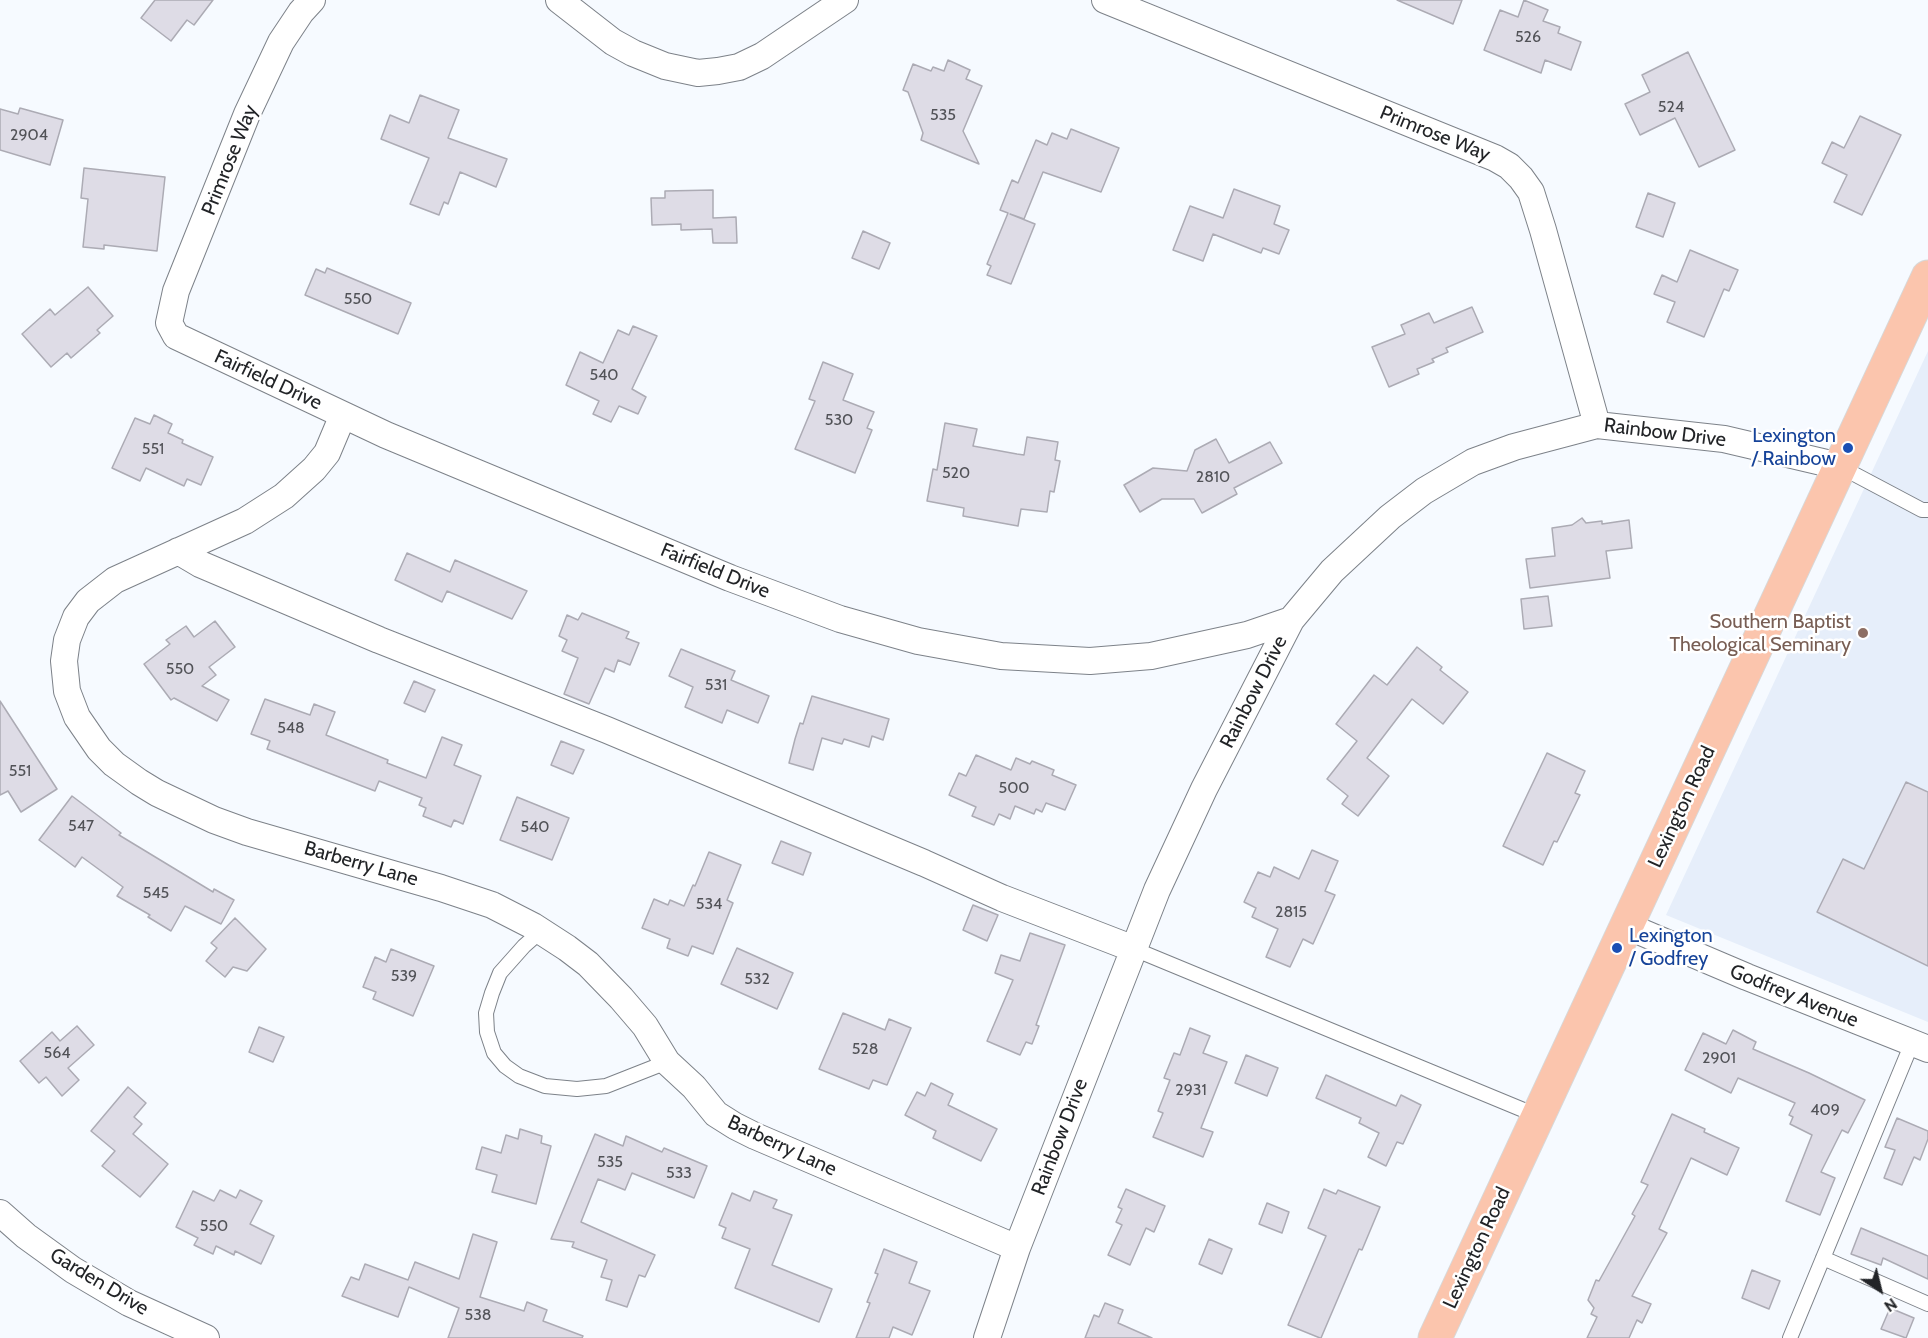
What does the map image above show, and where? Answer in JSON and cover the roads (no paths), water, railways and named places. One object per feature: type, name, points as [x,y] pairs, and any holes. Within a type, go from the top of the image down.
[{"type":"main road","name":"Lexington Road","points":[[1435,1338],[1928,276]]},
{"type":"street","name":"Primrose Way","points":[[172,330],[169,323],[176,291],[247,114],[280,42],[312,0]]},
{"type":"street","points":[[559,0],[612,42],[665,66],[698,73],[739,67],[762,56],[845,0]]},
{"type":"street","name":"Primrose Way","points":[[1105,0],[1495,158],[1509,166],[1531,192],[1597,425]]},
{"type":"street","name":"Fairfield Drive","points":[[172,330],[176,336],[187,342],[386,435],[730,578],[840,619],[918,640],[1001,656],[1090,661],[1151,656],[1247,635],[1292,620]]},
{"type":"street","name":"Barberry Lane","points":[[343,415],[327,453],[314,469],[284,496],[245,521],[115,580],[88,601],[76,617],[67,640],[64,661],[67,691],[77,717],[99,749],[114,764],[139,782],[214,820],[247,832],[492,905],[540,931],[588,964],[645,1026],[667,1062],[694,1087],[716,1114],[735,1126],[1017,1248]]},
{"type":"street","name":"Rainbow Drive","points":[[987,1338],[1017,1248],[1157,890],[1204,789],[1292,620],[1332,571],[1390,517],[1424,491],[1473,462],[1514,447],[1597,425],[1724,439],[1839,466]]},
{"type":"street","points":[[178,551],[200,564],[379,640],[607,730],[1002,898],[1134,949]]},
{"type":"street","name":"Godfrey Avenue","points":[[1627,926],[1747,978],[1920,1046]]},
{"type":"street","name":"Garden Drive","points":[[0,1213],[26,1236],[74,1270],[129,1303],[206,1338]]},
{"type":"lane","points":[[1839,466],[1922,510],[1928,510]]},
{"type":"lane","points":[[540,931],[500,973],[486,1013],[487,1032],[494,1053],[505,1066],[519,1076],[546,1086],[578,1089],[606,1086],[667,1062]]},
{"type":"lane","points":[[1134,949],[1538,1116]]},
{"type":"lane","points":[[1790,1338],[1823,1258],[1920,1046]]},
{"type":"lane","points":[[1823,1258],[1928,1304]]},
{"type":"place","name":"Lexington / Rainbow","points":[[1848,448]]},
{"type":"place","name":"Southern Baptist Theological Seminary","points":[[1863,633]]},
{"type":"place","name":"Lexington / Godfrey","points":[[1617,948]]}]
